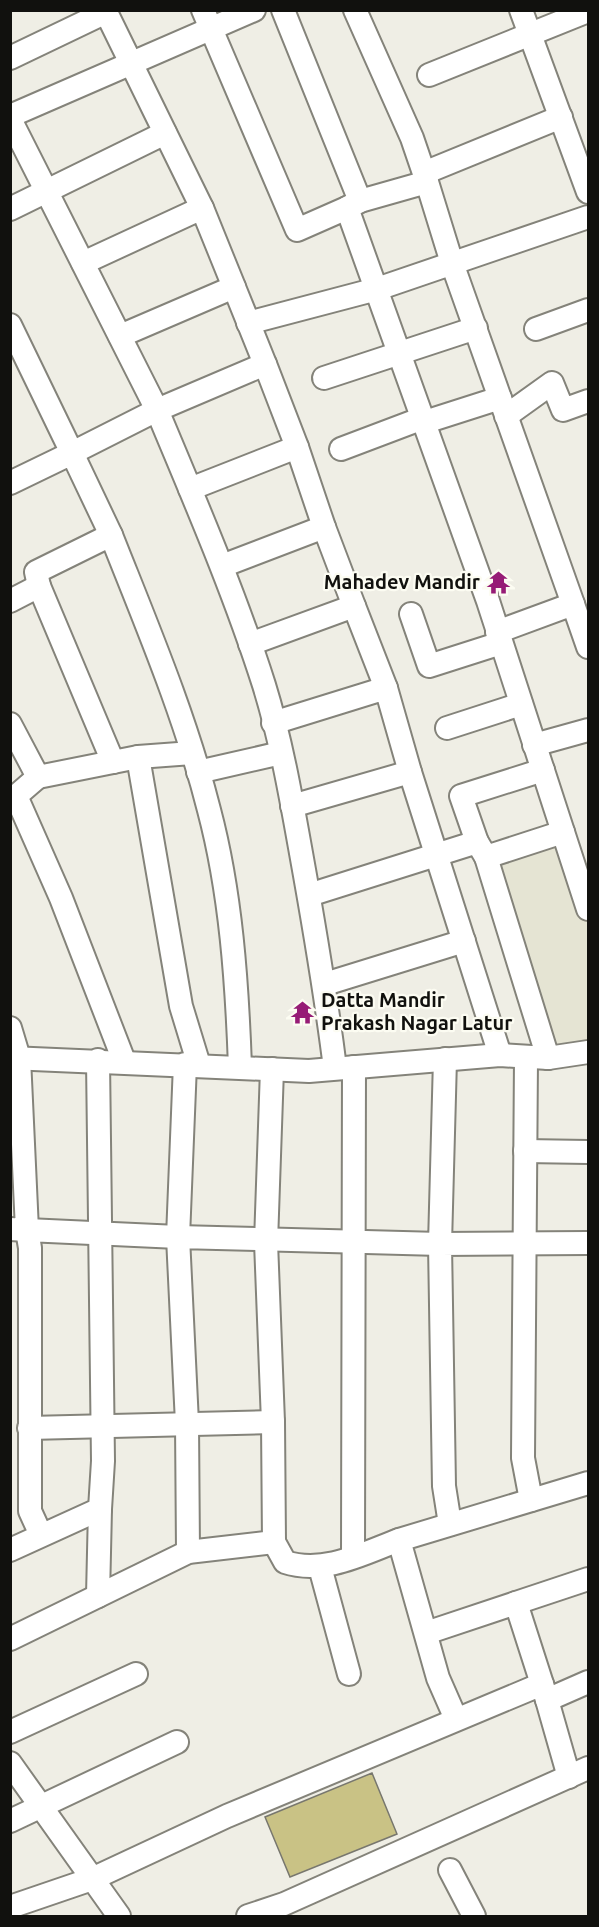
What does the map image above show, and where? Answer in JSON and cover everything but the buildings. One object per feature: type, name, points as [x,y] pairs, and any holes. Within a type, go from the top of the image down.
[{"type":"street","points":[[254,10],[207,20],[130,64],[10,118],[157,410],[222,566],[250,644],[281,753],[325,984],[344,1068],[353,1244],[353,1556]]},
{"type":"street","points":[[282,10],[354,205],[377,289],[499,638],[588,909]]},
{"type":"street","points":[[355,10],[412,138],[452,263],[588,647]]},
{"type":"street","points":[[521,10],[588,192]]},
{"type":"street","points":[[10,58],[106,11],[202,208],[297,447],[324,527],[386,688],[435,856],[500,1055]]},
{"type":"street","points":[[429,75],[588,11]]},
{"type":"street","points":[[207,20],[297,230],[354,205],[426,178],[561,117]]},
{"type":"street","points":[[10,209],[165,133]]},
{"type":"street","points":[[83,263],[202,208]]},
{"type":"street","points":[[248,323],[377,289],[588,217]]},
{"type":"street","points":[[120,336],[234,287]]},
{"type":"street","points":[[536,329],[588,310]]},
{"type":"street","points":[[10,325],[111,535],[172,689],[195,762],[210,811],[227,908],[237,1007],[240,1067]]},
{"type":"street","points":[[324,378],[476,328]]},
{"type":"street","points":[[10,483],[157,410],[265,364]]},
{"type":"street","points":[[341,449],[424,420],[503,407],[552,383],[563,410],[588,401]]},
{"type":"street","points":[[190,489],[297,447]]},
{"type":"street","points":[[222,566],[324,527]]},
{"type":"street","points":[[111,535],[36,572],[39,586],[113,762]]},
{"type":"street","points":[[10,601],[39,586]]},
{"type":"street","points":[[411,614],[429,666],[499,638],[573,604]]},
{"type":"street","points":[[250,644],[354,606]]},
{"type":"street","points":[[273,723],[386,688]]},
{"type":"street","points":[[447,728],[521,704]]},
{"type":"street","points":[[10,724],[38,777]]},
{"type":"street","points":[[534,745],[588,730]]},
{"type":"street","points":[[124,1061],[61,898],[16,796],[38,777],[138,757],[195,762],[281,753]]},
{"type":"street","points":[[138,757],[192,1065],[178,1238],[187,1423],[188,1552]]},
{"type":"street","points":[[531,1500],[523,1458],[525,1151],[537,1059],[481,849],[461,796],[543,770]]},
{"type":"street","points":[[292,806],[410,772]]},
{"type":"street","points":[[309,895],[435,856],[563,832]]},
{"type":"street","points":[[325,984],[464,941]]},
{"type":"street","points":[[10,1028],[15,1058],[19,1230],[30,1248],[30,1511],[41,1535]]},
{"type":"street","points":[[15,1058],[272,1069],[344,1068],[500,1055],[537,1059],[588,1052]]},
{"type":"street","points":[[445,1059],[440,1244],[443,1479],[450,1524]]},
{"type":"street","points":[[98,1060],[103,1424],[98,1596]]},
{"type":"street","points":[[272,1069],[266,1242],[273,1422],[274,1542],[285,1562],[307,1568],[320,1567],[450,1524],[588,1483]]},
{"type":"street","points":[[525,1151],[588,1152]]},
{"type":"street","points":[[19,1230],[353,1244],[588,1243]]},
{"type":"street","points":[[29,1428],[103,1424],[273,1422]]},
{"type":"street","points":[[10,1550],[100,1509]]},
{"type":"street","points":[[399,1540],[438,1678],[456,1719]]},
{"type":"street","points":[[10,1639],[188,1552],[274,1542]]},
{"type":"street","points":[[320,1567],[349,1674]]},
{"type":"street","points":[[426,1633],[588,1579]]},
{"type":"street","points":[[255,1915],[579,1773],[544,1692],[516,1603]]},
{"type":"street","points":[[10,1732],[136,1674]]},
{"type":"street","points":[[10,1907],[92,1879],[227,1816],[456,1719],[544,1692],[588,1682]]},
{"type":"street","points":[[10,1821],[177,1742]]},
{"type":"street","points":[[10,1763],[119,1917]]},
{"type":"street","points":[[450,1870],[474,1917]]},
{"type":"shaded area","points":[[563,832],[588,909],[588,1049],[546,1052],[486,857]]},
{"type":"place","name":"Mahadev Mandir","points":[[498,582]]},
{"type":"place","name":"Datta Mandir Prakash Nagar Latur","points":[[303,1012]]}]
